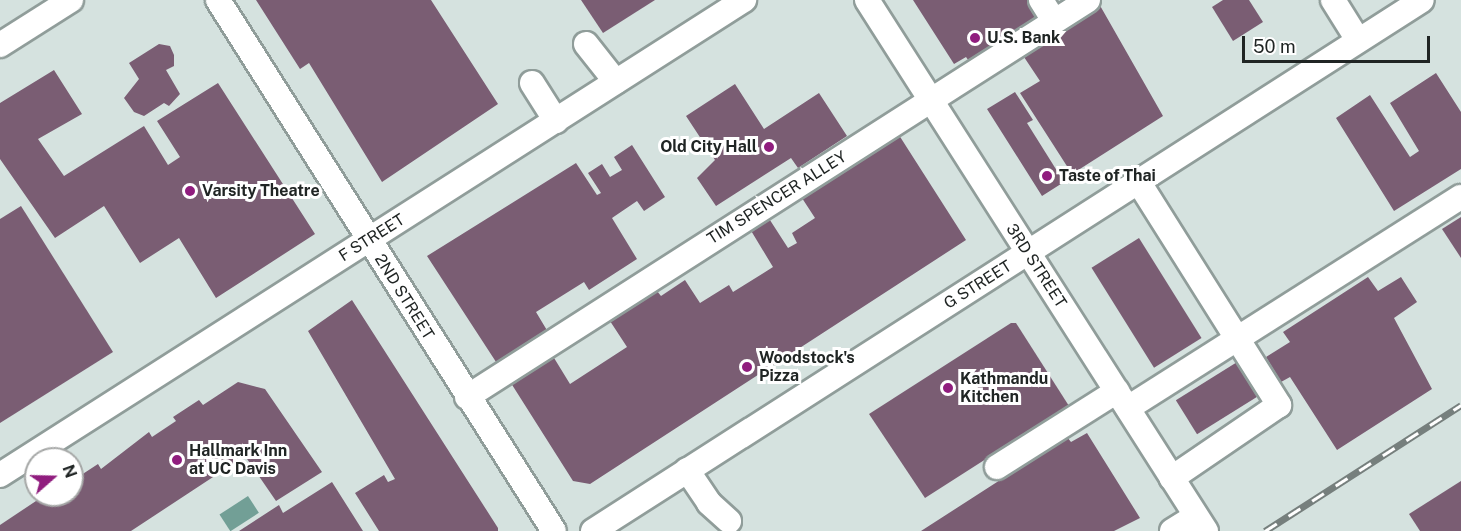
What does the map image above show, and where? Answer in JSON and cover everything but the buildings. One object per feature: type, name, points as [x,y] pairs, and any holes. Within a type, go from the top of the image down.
[{"type":"street","points":[[0,45],[71,0]]},
{"type":"street","name":"2ND STREET","points":[[218,0],[467,397],[554,531]]},
{"type":"street","name":"F STREET","points":[[0,475],[744,0]]},
{"type":"street","name":"3RD STREET","points":[[867,0],[1201,524]]},
{"type":"street","points":[[1041,0],[1054,21]]},
{"type":"street","name":"TIM SPENCER ALLEY","points":[[467,397],[1088,0]]},
{"type":"street","points":[[1333,0],[1358,40]]},
{"type":"street","name":"G STREET","points":[[593,531],[1422,0]]},
{"type":"street","points":[[586,44],[616,82]]},
{"type":"street","points":[[532,83],[556,121]]},
{"type":"street","points":[[1138,181],[1242,337],[1280,405],[1172,478]]},
{"type":"street","points":[[997,467],[1242,337],[1461,197]]},
{"type":"street","points":[[695,464],[709,503],[729,521]]},
{"type":"street","points":[[1172,531],[1201,524]]},
{"type":"shaded area","points":[[248,496],[259,513],[231,531],[219,515]]},
{"type":"railway","points":[[1265,531],[1461,405]]},
{"type":"place","name":"U.S. Bank","points":[[975,38]]},
{"type":"place","name":"Old City Hall","points":[[769,147]]},
{"type":"place","name":"Taste of Thai","points":[[1047,176]]},
{"type":"place","name":"Varsity Theatre","points":[[190,191]]},
{"type":"place","name":"Woodstock's Pizza","points":[[747,367]]},
{"type":"place","name":"Kathmandu Kitchen","points":[[948,388]]},
{"type":"place","name":"Hallmark Inn at UC Davis","points":[[177,460]]}]
